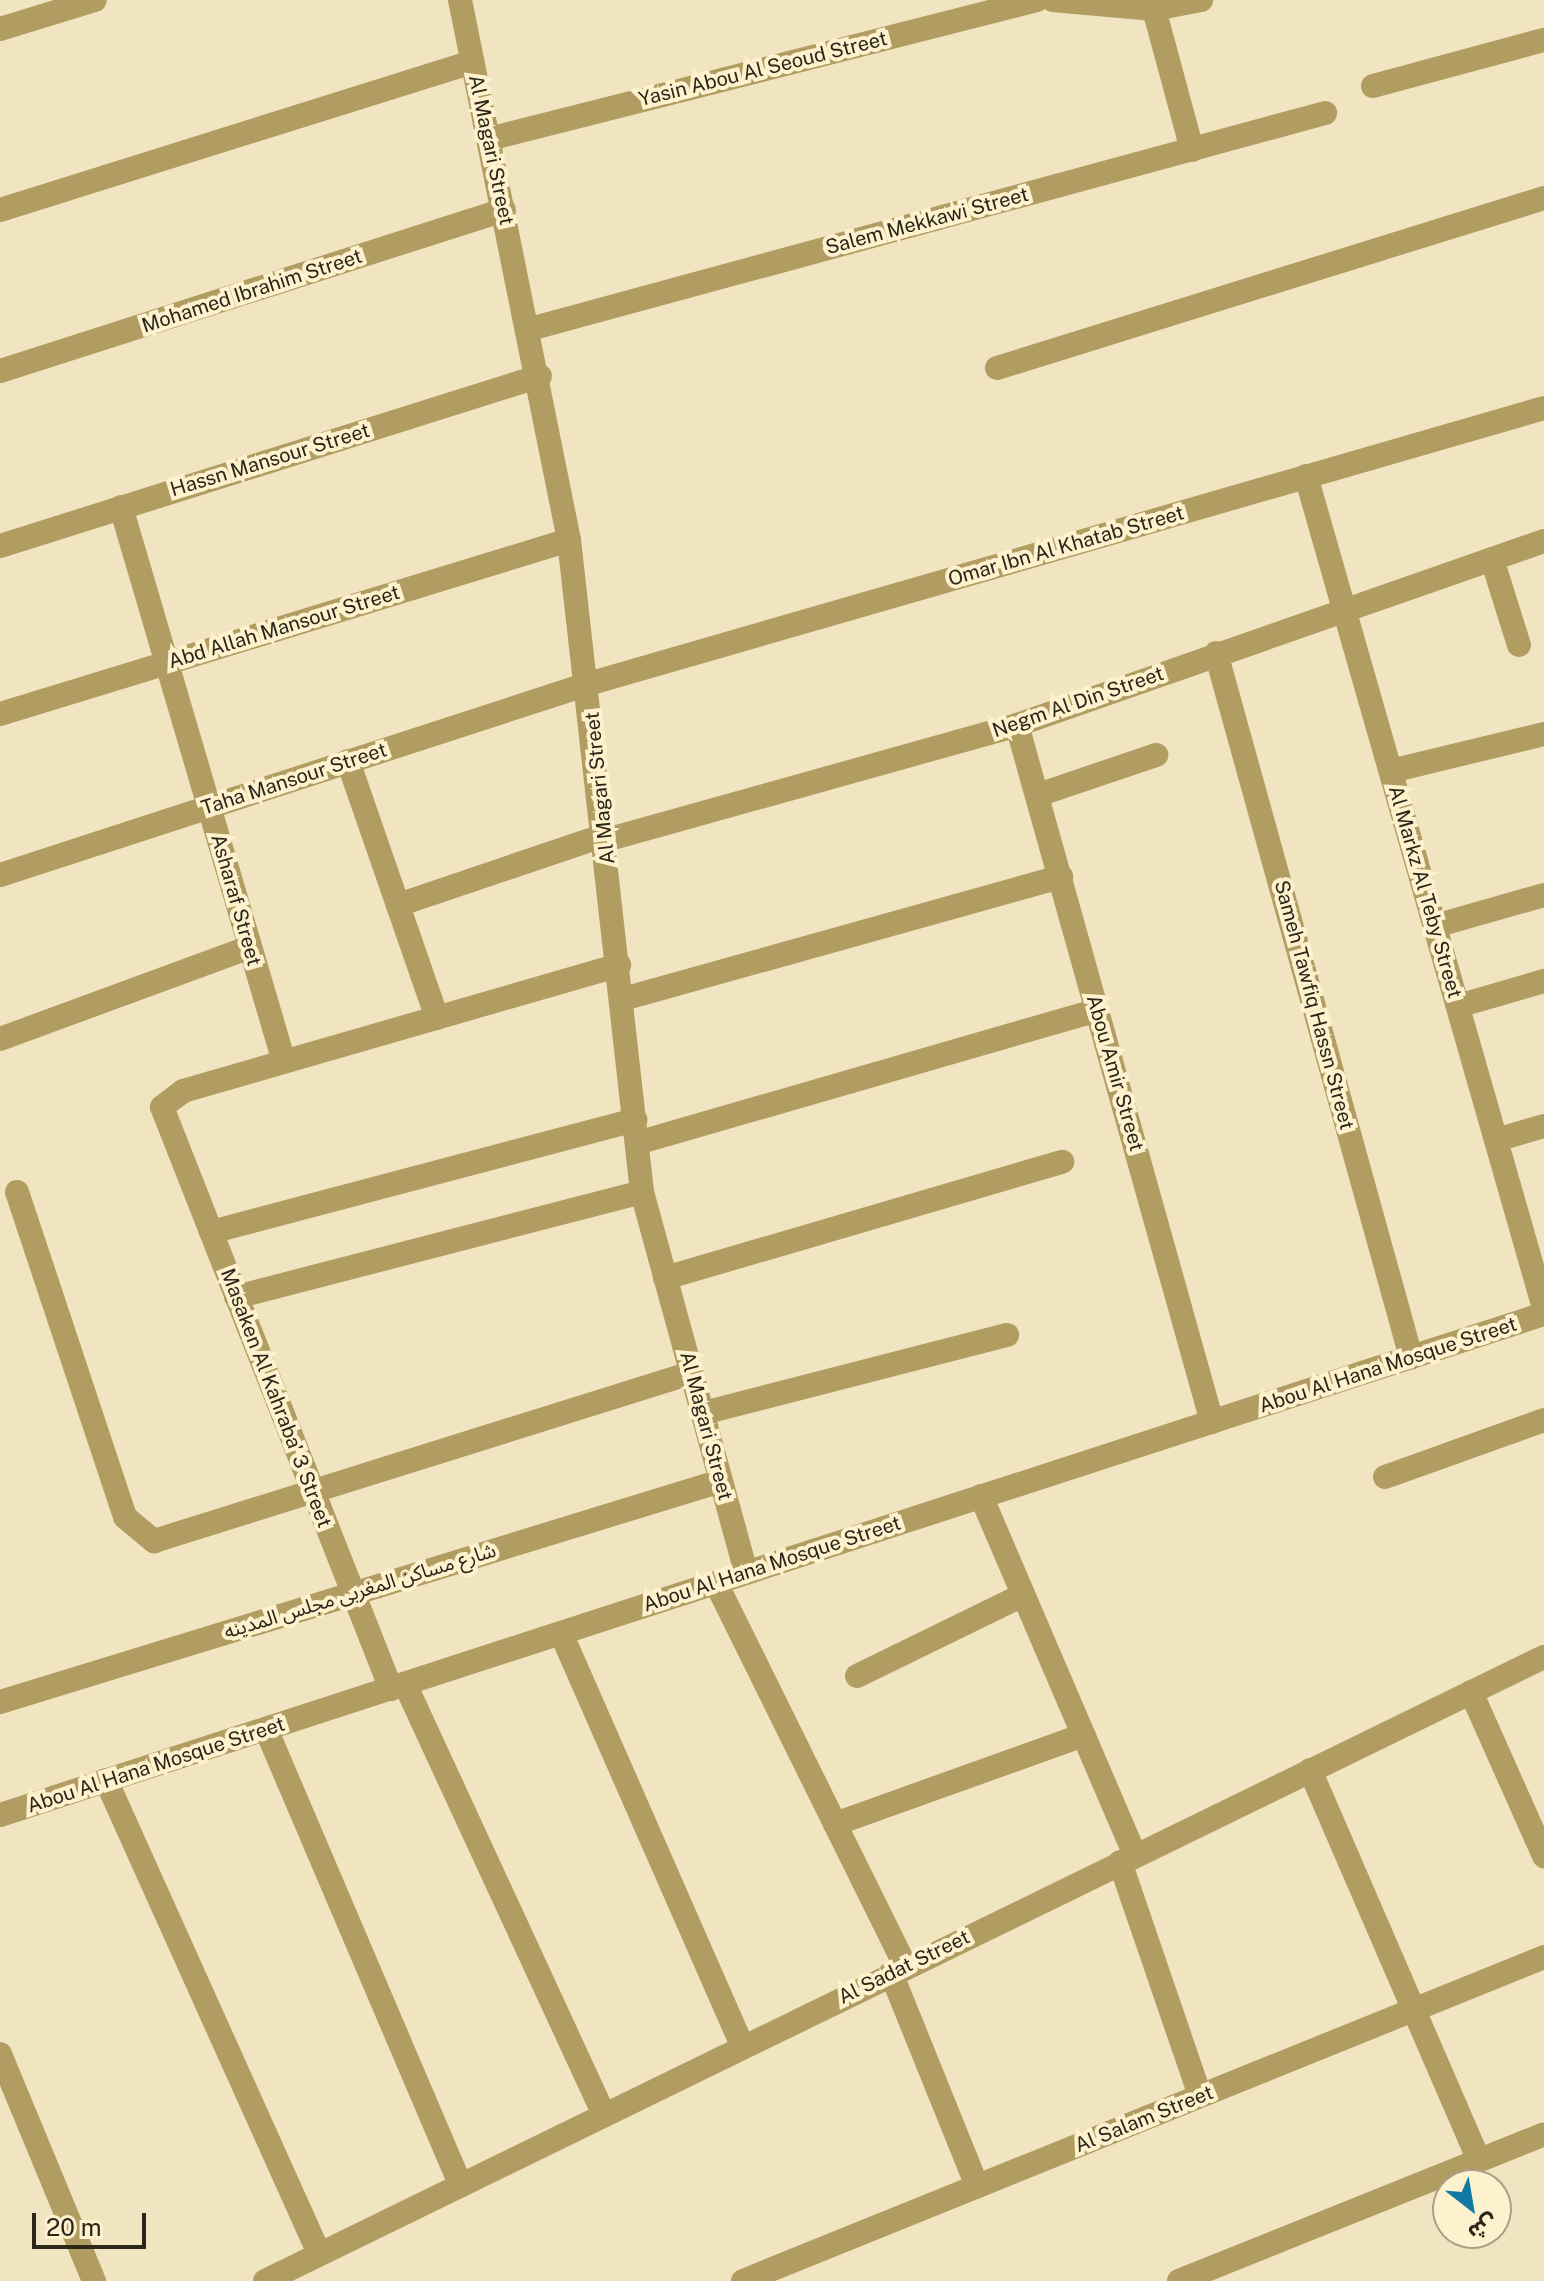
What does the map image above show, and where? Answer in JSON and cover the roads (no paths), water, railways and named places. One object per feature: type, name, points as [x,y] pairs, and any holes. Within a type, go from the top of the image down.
[{"type":"street","points":[[0,29],[95,0]]},
{"type":"street","name":"Al Magari Street","points":[[460,0],[540,376],[569,540],[588,684],[642,1192],[746,1573]]},
{"type":"street","name":"Yasin Abou Al Seoud Street","points":[[489,139],[1037,0]]},
{"type":"street","points":[[1053,0],[1154,9],[1201,0]]},
{"type":"street","points":[[1154,9],[1192,150]]},
{"type":"street","points":[[1373,86],[1544,40]]},
{"type":"street","points":[[0,210],[472,62]]},
{"type":"street","name":"Salem Mekkawi Street","points":[[530,329],[1325,113]]},
{"type":"street","points":[[997,368],[1544,198]]},
{"type":"street","name":"Mohamed Ibrahim Street","points":[[0,371],[504,210]]},
{"type":"street","name":"Hassn Mansour Street","points":[[0,546],[540,376]]},
{"type":"street","name":"Omar Ibn Al Khatab Street","points":[[588,684],[1544,408]]},
{"type":"street","name":"Al Markz Al Teby Street","points":[[1306,476],[1544,1308]]},
{"type":"street","name":"Asharaf Street","points":[[121,507],[284,1062]]},
{"type":"street","name":"Abd Allah Mansour Street","points":[[0,714],[569,540]]},
{"type":"street","name":"Negm Al Din Street","points":[[398,905],[605,838],[1017,725],[1344,607],[1544,541]]},
{"type":"street","points":[[1492,559],[1519,645]]},
{"type":"street","name":"Sameh Tawfiq Hassn Street","points":[[1216,653],[1411,1357]]},
{"type":"street","name":"Taha Mansour Street","points":[[0,875],[588,684]]},
{"type":"street","name":"Abou Amir Street","points":[[1017,725],[1212,1422]]},
{"type":"street","points":[[1391,771],[1544,734]]},
{"type":"street","points":[[1038,795],[1156,755]]},
{"type":"street","points":[[348,761],[437,1018]]},
{"type":"street","points":[[623,999],[1061,877]]},
{"type":"street","points":[[1435,926],[1544,895]]},
{"type":"street","points":[[0,1039],[250,947]]},
{"type":"street","points":[[284,1062],[619,965]]},
{"type":"street","points":[[1458,1006],[1544,981]]},
{"type":"street","points":[[211,1232],[636,1131],[1097,1010]]},
{"type":"street","name":"Masaken Al Kahraba' 3 Street","points":[[284,1062],[174,1094],[162,1107],[353,1593],[603,2113]]},
{"type":"street","points":[[1496,1140],[1544,1126]]},
{"type":"street","points":[[665,1278],[1062,1162]]},
{"type":"street","points":[[17,1192],[136,1533],[154,1541],[691,1373]]},
{"type":"street","points":[[236,1297],[642,1192]]},
{"type":"street","name":"Abou Al Hana Mosque Street","points":[[0,1815],[1544,1314]]},
{"type":"street","points":[[703,1413],[1007,1335]]},
{"type":"street","points":[[1385,1477],[1544,1420]]},
{"type":"street","name":"شارع مساكن المغربى مجلس المدينه","points":[[0,1702],[721,1481]]},
{"type":"street","points":[[981,1496],[1084,1735],[1128,1858],[1200,2096]]},
{"type":"street","points":[[716,1583],[835,1824],[898,1970],[977,2186]]},
{"type":"street","points":[[857,1676],[1023,1595]]},
{"type":"street","points":[[561,1633],[742,2045]]},
{"type":"street","name":"Al Sadat Street","points":[[265,2281],[318,2251],[459,2182],[1544,1657]]},
{"type":"street","points":[[1471,1692],[1544,1856]]},
{"type":"street","points":[[266,1729],[459,2182]]},
{"type":"street","points":[[835,1824],[1084,1735]]},
{"type":"street","points":[[1310,1770],[1479,2160]]},
{"type":"street","points":[[106,1780],[318,2251]]},
{"type":"street","name":"Al Salam Street","points":[[743,2281],[1544,1957]]},
{"type":"street","points":[[0,2054],[94,2281]]},
{"type":"street","points":[[1179,2281],[1544,2134]]}]
